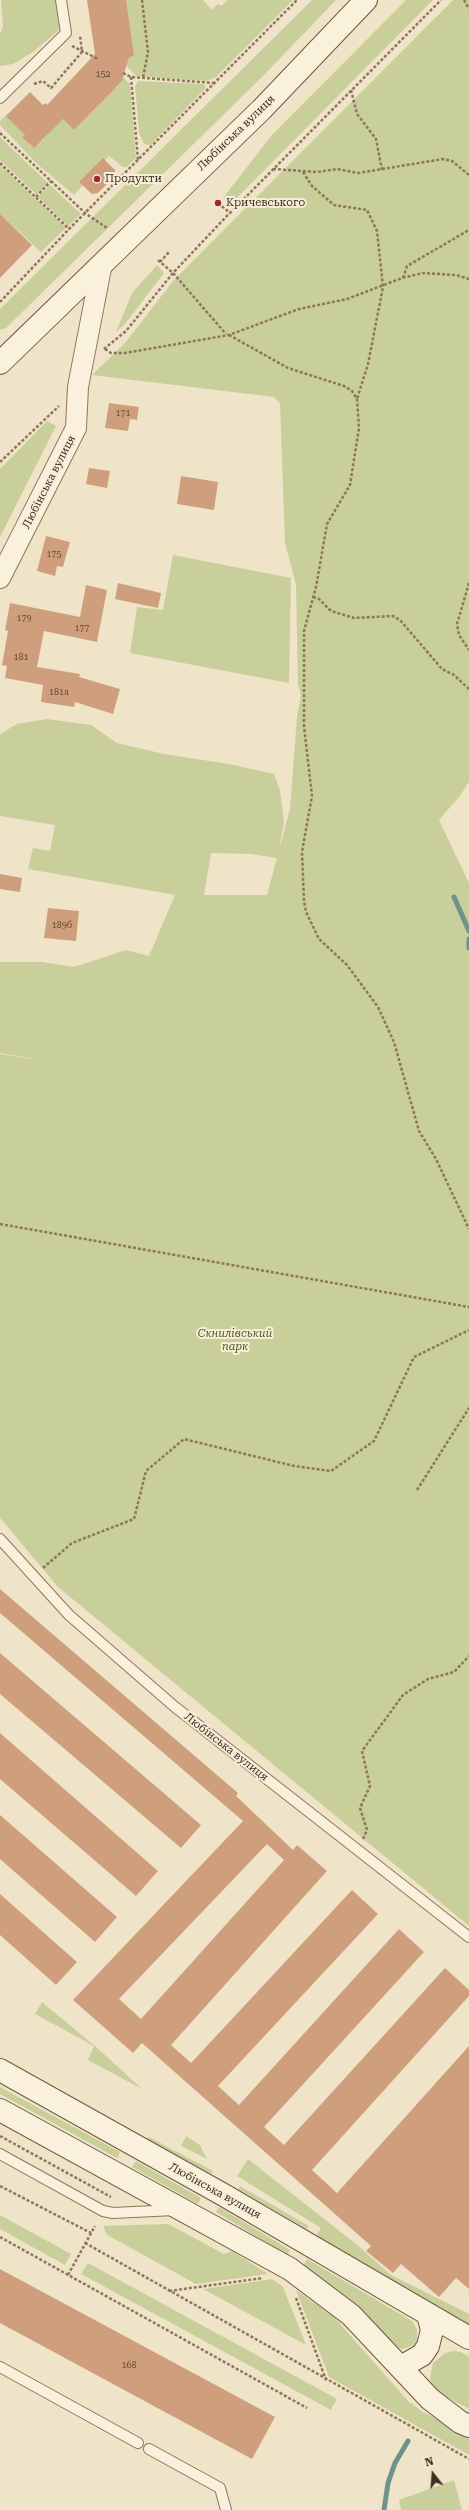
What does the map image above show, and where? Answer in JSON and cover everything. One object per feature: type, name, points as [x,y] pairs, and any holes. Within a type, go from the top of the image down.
[{"type":"street","name":"Любінська вулиця","points":[[0,363],[262,109],[366,0]]},
{"type":"street","name":"Любінська вулиця","points":[[0,578],[76,428],[80,380],[102,263]]},
{"type":"street","name":"Любінська вулиця","points":[[0,2070],[222,2194],[469,2338]]},
{"type":"street","points":[[0,2110],[290,2269],[351,2315],[430,2399],[460,2422],[469,2426]]},
{"type":"street","points":[[401,2367],[422,2355],[428,2346],[432,2330],[428,2315]]},
{"type":"lane","points":[[0,98],[66,33],[61,0]]},
{"type":"lane","name":"Любінська вулиця","points":[[0,1539],[69,1615],[175,1707],[469,1937]]},
{"type":"lane","points":[[0,2154],[103,2211],[113,2214],[180,2210]]},
{"type":"lane","points":[[0,2367],[138,2443]]},
{"type":"lane","points":[[149,2449],[220,2488],[226,2510]]},
{"type":"path","points":[[142,0],[148,52],[143,78]]},
{"type":"path","points":[[0,302],[69,229],[297,0]]},
{"type":"path","points":[[0,462],[80,380],[105,349],[126,330],[173,273],[230,213],[441,0]]},
{"type":"path","points":[[464,0],[469,10]]},
{"type":"path","points":[[59,39],[98,59]]},
{"type":"path","points":[[123,73],[131,78],[214,83]]},
{"type":"path","points":[[131,78],[138,160]]},
{"type":"path","points":[[351,90],[357,114],[376,139],[382,170]]},
{"type":"path","points":[[0,134],[85,213],[107,228]]},
{"type":"path","points":[[273,169],[303,172],[337,169],[358,173],[443,159],[452,161],[457,168],[469,175]]},
{"type":"path","points":[[0,164],[69,229]]},
{"type":"path","points":[[303,172],[312,186],[334,205],[367,210],[377,231],[383,287],[368,364],[357,399],[359,428],[350,485],[328,524],[313,597],[304,631],[304,726],[312,785],[302,852],[306,912],[319,938],[347,965],[378,1007],[394,1042],[419,1132],[436,1159],[469,1230]]},
{"type":"path","points":[[36,197],[51,181]]},
{"type":"path","points":[[218,203],[230,213]]},
{"type":"path","points":[[402,278],[407,266],[469,230]]},
{"type":"path","points":[[170,251],[159,261],[173,273],[227,335],[288,368],[344,386],[352,391],[357,399]]},
{"type":"path","points":[[105,349],[111,352],[125,353],[227,335],[299,309],[347,299],[383,287],[402,278],[423,273],[456,275],[469,279]]},
{"type":"path","points":[[469,583],[457,624],[459,635],[469,650]]},
{"type":"path","points":[[313,597],[319,599],[331,611],[354,618],[393,616],[400,620],[442,669],[454,675],[469,689]]},
{"type":"path","points":[[0,1224],[469,1307]]},
{"type":"path","points":[[33,1576],[72,1543],[134,1519],[146,1471],[184,1439],[294,1466],[331,1471],[374,1441],[414,1357],[469,1330]]},
{"type":"path","points":[[417,1490],[469,1408]]},
{"type":"path","points":[[358,1850],[367,1830],[360,1808],[370,1786],[362,1751],[403,1695],[428,1679],[454,1672],[469,1656]]},
{"type":"path","points":[[0,2136],[111,2197]]},
{"type":"path","points":[[0,2186],[91,2233]]},
{"type":"path","points":[[68,2275],[95,2226]]},
{"type":"path","points":[[0,2237],[306,2408]]},
{"type":"path","points":[[85,2243],[469,2460]]},
{"type":"path","points":[[168,2291],[271,2276]]},
{"type":"path","points":[[294,2295],[326,2380]]},
{"type":"green space","points":[[1,0],[56,0],[60,26],[58,31],[33,52],[13,64],[0,66],[0,34],[3,27]]},
{"type":"green space","points":[[121,0],[203,0],[212,10],[218,4],[221,6],[228,0],[293,0],[215,78],[206,81],[136,76],[126,65],[125,57],[134,56]]},
{"type":"green space","points":[[312,0],[336,0],[264,75],[6,328],[0,330],[0,309]]},
{"type":"green space","points":[[406,0],[433,0],[230,205],[223,198],[271,136]]},
{"type":"green space","name":"Скнилівський парк","points":[[453,0],[469,0],[469,782],[459,797],[439,820],[469,883],[469,1926],[58,1587],[0,1518],[0,1054],[45,1061],[0,1053],[0,962],[42,962],[74,967],[126,950],[149,956],[175,895],[28,869],[33,848],[50,851],[55,825],[0,816],[0,734],[17,724],[47,719],[91,725],[117,743],[164,754],[229,764],[274,774],[280,790],[284,822],[279,850],[290,809],[297,717],[301,695],[298,684],[296,585],[285,543],[280,403],[274,397],[92,375],[125,343],[173,281]],"holes":[[[211,853],[251,854],[277,858],[267,895],[204,895]]]},
{"type":"green space","points":[[122,76],[130,84],[136,158],[127,167],[123,167],[109,156],[74,195],[37,164],[0,125],[0,121],[8,113],[25,135],[23,137],[32,146],[39,139],[42,141],[61,117],[74,130],[89,110],[92,112],[114,86],[116,88],[122,81]]},
{"type":"green space","points":[[138,81],[204,84],[206,88],[150,145],[144,144],[139,133],[135,86]]},
{"type":"green space","points":[[0,137],[48,183],[37,195],[0,160]]},
{"type":"green space","points":[[0,165],[66,228],[41,252],[0,214]]},
{"type":"green space","points":[[50,185],[81,214],[68,226],[38,197]]},
{"type":"green space","points":[[157,265],[164,273],[125,324],[116,332],[132,293]]},
{"type":"green space","points":[[47,421],[56,426],[0,537],[0,469]]},
{"type":"green space","points":[[173,555],[291,578],[289,683],[130,653],[137,607],[163,610]]},
{"type":"green space","points":[[42,2002],[95,2046],[142,2089],[88,2060],[94,2046],[35,2014]]},
{"type":"green space","points":[[0,2087],[120,2152],[117,2158],[0,2094]]},
{"type":"green space","points":[[186,2136],[200,2145],[207,2159],[181,2146]]},
{"type":"green space","points":[[149,2137],[213,2171],[211,2174],[147,2140]]},
{"type":"green space","points":[[248,2159],[356,2244],[391,2275],[469,2314],[469,2328],[316,2236],[321,2228],[237,2176]]},
{"type":"green space","points":[[136,2161],[201,2198],[198,2204],[132,2167]]},
{"type":"green space","points":[[240,2186],[309,2226],[307,2229],[238,2189]]},
{"type":"green space","points":[[219,2207],[290,2250],[287,2255],[216,2212]]},
{"type":"green space","points":[[0,2215],[71,2254],[65,2265],[0,2229]]},
{"type":"green space","points":[[168,2224],[224,2254],[232,2251],[268,2274],[196,2284],[107,2235],[103,2226]]},
{"type":"green space","points":[[307,2259],[412,2321],[417,2329],[417,2340],[412,2346],[402,2349],[390,2344],[303,2266]]},
{"type":"green space","points":[[88,2263],[337,2399],[331,2410],[81,2274]]},
{"type":"green space","points":[[272,2279],[283,2287],[306,2345],[203,2289]]},
{"type":"green space","points":[[296,2290],[334,2317],[408,2401],[423,2412],[469,2436],[469,2455],[329,2377]]},
{"type":"green space","points":[[453,2351],[461,2352],[469,2357],[469,2409],[436,2391],[432,2386],[430,2378],[433,2363],[445,2353]]},
{"type":"green space","points":[[454,2480],[462,2510],[401,2510],[399,2500]]},
{"type":"building","points":[[87,0],[126,0],[134,56],[129,57],[122,81],[74,130],[63,119],[34,148],[22,137],[25,135],[6,116],[30,92],[43,105],[46,103],[47,105],[95,54]]},
{"type":"building","name":"Продукти","points":[[103,158],[115,170],[115,176],[98,193],[92,194],[79,182]]},
{"type":"building","points":[[0,214],[32,245],[0,278]]},
{"type":"building","points":[[109,403],[139,407],[137,420],[130,419],[128,431],[105,428]]},
{"type":"building","points":[[89,468],[110,471],[107,488],[86,484]]},
{"type":"building","points":[[181,476],[218,482],[214,510],[177,504]]},
{"type":"building","points":[[46,536],[70,542],[63,567],[57,566],[55,576],[37,571]]},
{"type":"building","points":[[118,583],[161,593],[158,608],[115,599]]},
{"type":"building","points":[[86,585],[107,590],[97,642],[44,631],[37,667],[80,674],[79,677],[120,689],[113,714],[75,702],[74,707],[41,702],[43,685],[5,678],[7,666],[2,665],[8,631],[5,630],[10,603],[80,617]]},
{"type":"building","points":[[0,874],[22,878],[20,892],[0,889]]},
{"type":"building","points":[[48,908],[79,911],[76,941],[44,938]]},
{"type":"building","points":[[0,1589],[238,1793],[236,1796],[293,1850],[297,1845],[327,1871],[171,2045],[191,2063],[352,1890],[378,1914],[218,2086],[239,2105],[399,1929],[424,1952],[264,2127],[284,2145],[445,1968],[469,1990],[469,1996],[312,2170],[337,2193],[469,2046],[469,2289],[456,2278],[439,2297],[401,2264],[393,2273],[366,2251],[371,2246],[142,2043],[133,2053],[73,2000],[243,1821],[0,1613]],"holes":[[[267,1844],[284,1860],[141,2019],[119,1999]]]},
{"type":"building","points":[[0,1653],[201,1825],[181,1848],[0,1694]]},
{"type":"building","points":[[0,1733],[158,1871],[136,1896],[0,1779]]},
{"type":"building","points":[[0,1815],[117,1917],[95,1942],[0,1859]]},
{"type":"building","points":[[0,1894],[77,1962],[56,1985],[0,1935]]},
{"type":"building","points":[[0,2269],[275,2417],[252,2459],[0,2323]]},
{"type":"waterway","points":[[454,897],[469,931]]},
{"type":"waterway","points":[[469,939],[469,948]]},
{"type":"waterway","points":[[384,2510],[388,2483],[395,2463],[408,2441]]},
{"type":"place","name":"Продукти","points":[[97,179]]},
{"type":"place","name":"Кричевського","points":[[218,203]]}]
